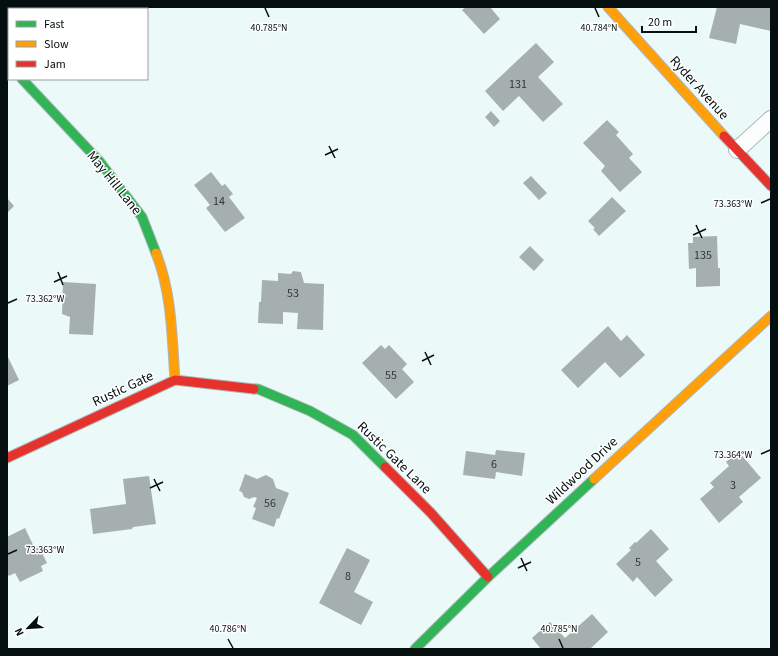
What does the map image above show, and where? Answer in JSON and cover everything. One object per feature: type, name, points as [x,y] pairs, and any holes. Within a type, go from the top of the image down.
[{"type":"street","name":"Ryder Avenue","points":[[608,7],[771,186]]},
{"type":"street","name":"May Hill Lane","points":[[23,80],[100,162],[142,217],[162,267],[171,315],[175,380]]},
{"type":"street","points":[[737,150],[771,119]]},
{"type":"street","name":"Wildwood Drive","points":[[415,649],[488,577],[771,316]]},
{"type":"street","name":"Rustic Gate","points":[[7,458],[175,380],[258,389]]},
{"type":"street","name":"Rustic Gate Lane","points":[[258,389],[310,411],[353,435],[431,513],[488,577]]},
{"type":"building","points":[[108,7],[109,8],[81,8]]},
{"type":"building","points":[[466,7],[490,7],[500,19],[484,34],[462,10]]},
{"type":"building","points":[[717,7],[771,7],[771,31],[740,24],[736,44],[709,38]]},
{"type":"building","points":[[536,43],[554,62],[538,77],[563,104],[543,122],[519,96],[503,111],[485,91]]},
{"type":"building","points":[[491,111],[500,121],[494,127],[485,117]]},
{"type":"building","points":[[607,120],[619,132],[616,135],[633,154],[629,158],[642,172],[620,192],[601,171],[605,166],[583,143]]},
{"type":"building","points":[[211,172],[222,186],[225,184],[233,194],[229,197],[245,218],[225,232],[206,208],[210,205],[194,185]]},
{"type":"building","points":[[531,176],[547,193],[539,200],[523,183]]},
{"type":"building","points":[[612,197],[626,211],[599,236],[593,229],[595,228],[588,221]]},
{"type":"building","points":[[7,198],[14,206],[7,213]]},
{"type":"building","points":[[717,236],[720,286],[696,287],[696,268],[689,269],[688,243],[693,243],[693,237]]},
{"type":"building","points":[[530,246],[544,260],[534,271],[519,257]]},
{"type":"building","points":[[293,271],[301,272],[304,283],[324,284],[323,330],[297,329],[298,313],[283,312],[283,324],[258,323],[262,280],[278,281],[278,273],[291,274]]},
{"type":"building","points":[[63,282],[96,284],[93,335],[69,334],[70,317],[62,314]]},
{"type":"building","points":[[608,326],[621,341],[627,335],[645,355],[620,378],[605,362],[578,388],[561,370]]},
{"type":"building","points":[[381,345],[385,349],[389,345],[407,364],[402,369],[414,382],[396,399],[362,363]]},
{"type":"building","points":[[7,355],[19,380],[7,386]]},
{"type":"building","points":[[496,450],[525,453],[522,476],[496,472],[495,479],[463,475],[466,451],[495,455]]},
{"type":"building","points":[[738,451],[761,478],[739,497],[743,502],[719,523],[700,499],[714,487],[710,483],[729,466],[726,462]]},
{"type":"building","points":[[245,474],[257,479],[266,475],[273,479],[276,488],[289,493],[279,519],[277,518],[274,527],[252,519],[256,508],[253,507],[257,498],[254,497],[249,499],[244,497],[242,492],[239,491]]},
{"type":"building","points":[[149,476],[156,524],[93,534],[90,509],[126,504],[123,479]]},
{"type":"building","points":[[25,528],[35,549],[39,547],[47,563],[41,566],[43,571],[20,582],[15,573],[9,576],[7,573],[7,537]]},
{"type":"building","points":[[651,529],[669,549],[656,561],[673,580],[655,597],[637,577],[633,582],[616,564],[631,550],[629,548],[635,542],[636,543]]},
{"type":"building","points":[[347,548],[370,560],[354,592],[373,602],[361,625],[319,603]]},
{"type":"building","points":[[592,614],[608,632],[590,649],[541,649],[532,638],[550,622],[565,638]]},
{"type":"traffic: fast","points":[[23,80],[100,162],[142,217],[156,253]]},
{"type":"traffic: fast","points":[[254,389],[258,389],[310,411],[353,435],[385,467]]},
{"type":"traffic: fast","points":[[415,649],[488,577],[594,479]]},
{"type":"traffic: slow","points":[[608,7],[724,136]]},
{"type":"traffic: slow","points":[[156,253],[168,300],[175,380]]},
{"type":"traffic: slow","points":[[594,479],[771,316]]},
{"type":"traffic: jam","points":[[724,136],[771,186]]},
{"type":"traffic: jam","points":[[7,458],[175,380],[254,389]]},
{"type":"traffic: jam","points":[[385,467],[431,513],[488,577]]}]
